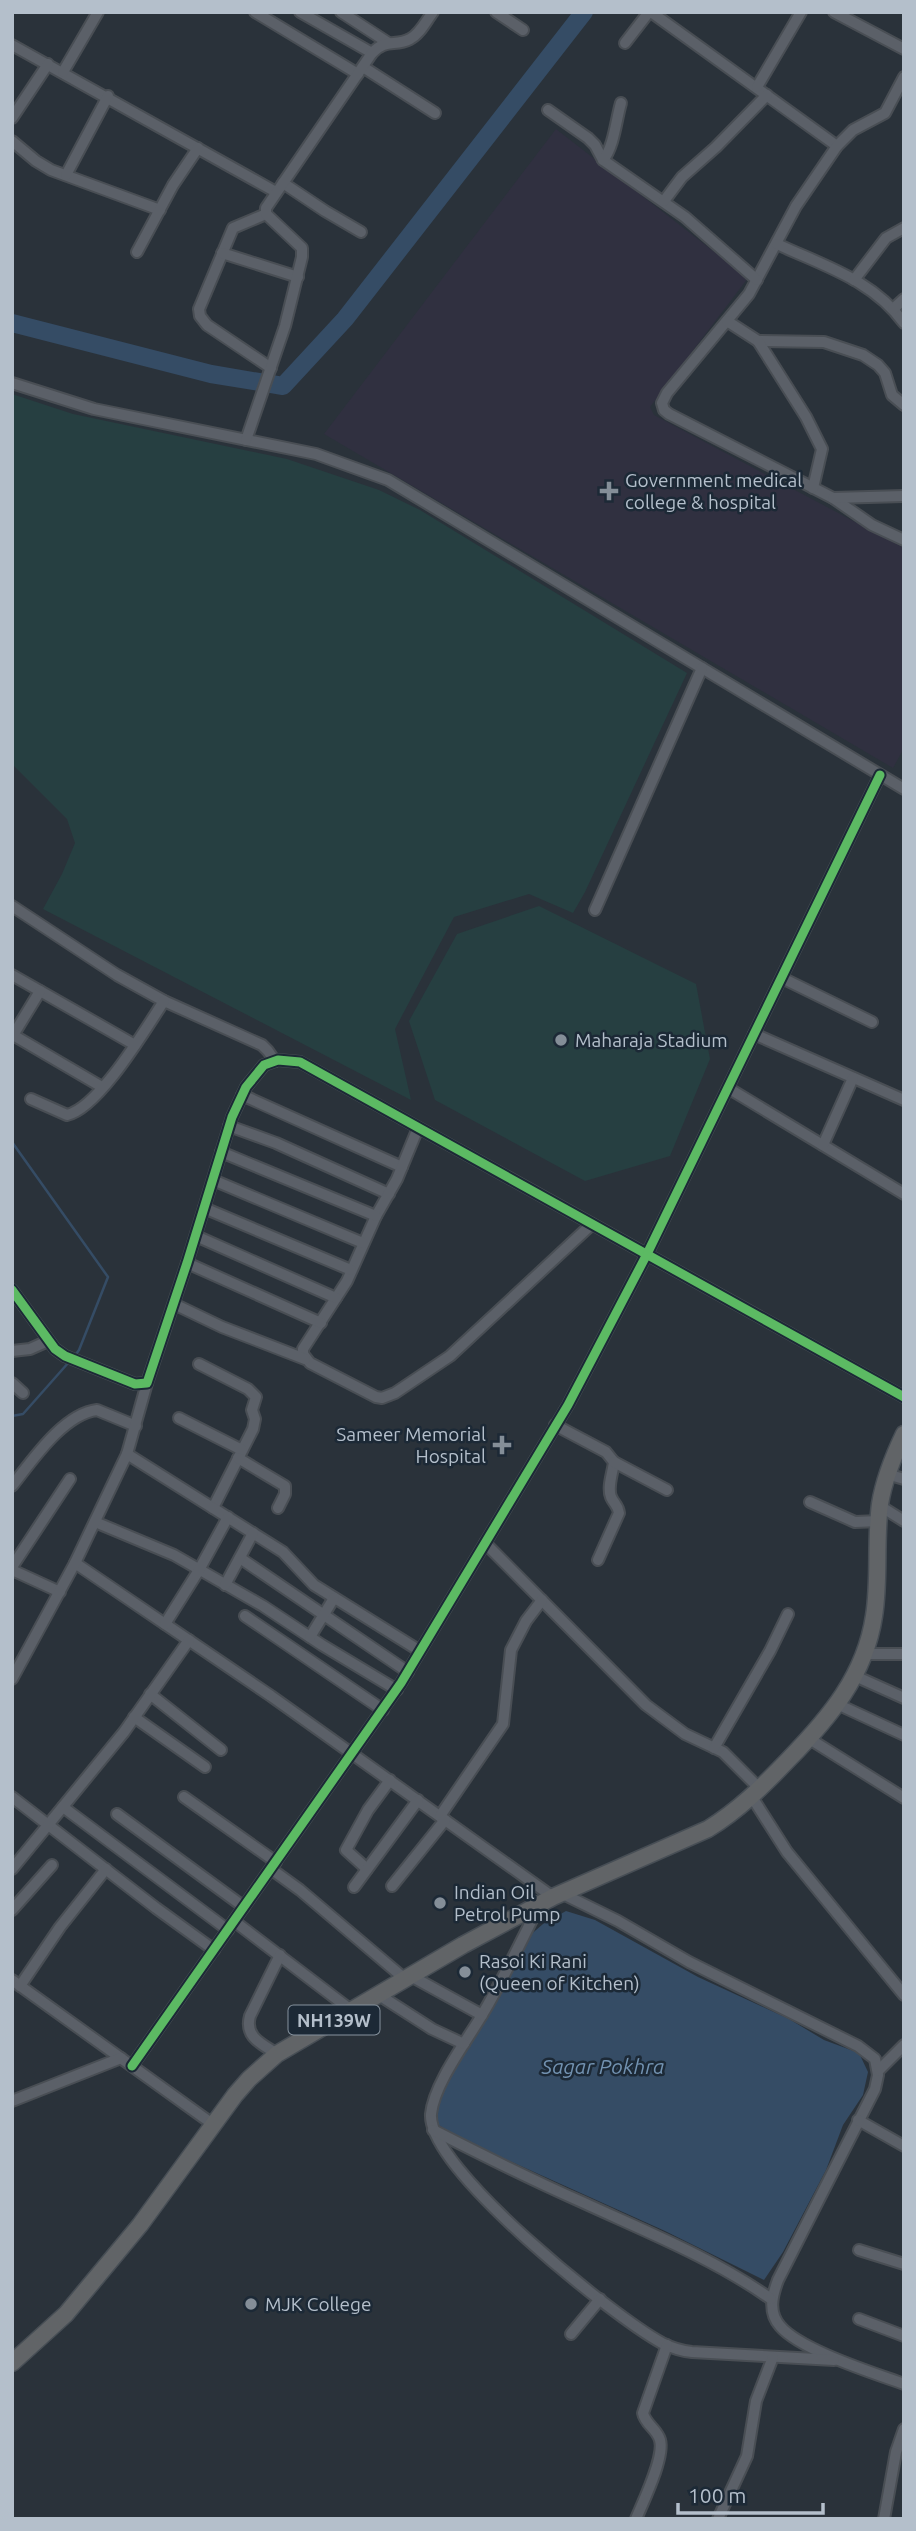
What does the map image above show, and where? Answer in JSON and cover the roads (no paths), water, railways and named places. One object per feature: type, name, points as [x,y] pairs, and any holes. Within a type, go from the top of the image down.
[{"type":"highway","name":"NH139W","points":[[12,2363],[51,2330],[81,2297],[140,2225],[249,2079],[277,2054],[463,1945],[551,1898],[708,1829],[727,1818],[756,1793],[837,1704],[865,1654],[875,1614],[880,1514],[887,1474],[899,1458],[904,1434]]},
{"type":"street","points":[[63,72],[98,12]]},
{"type":"street","points":[[255,12],[435,113]]},
{"type":"street","points":[[300,12],[372,53]]},
{"type":"street","points":[[341,12],[387,43]]},
{"type":"street","points":[[246,440],[285,326],[302,257],[302,248],[266,214],[266,208],[372,53],[380,45],[410,39],[433,12]]},
{"type":"street","points":[[496,12],[523,30]]},
{"type":"street","points":[[625,43],[650,12],[837,146]]},
{"type":"street","points":[[757,87],[801,12]]},
{"type":"street","points":[[834,12],[904,50]]},
{"type":"street","points":[[12,45],[198,148],[361,232]]},
{"type":"street","points":[[12,118],[48,64]]},
{"type":"street","points":[[904,77],[900,98],[885,113],[853,130],[837,146],[796,206],[757,281],[667,393],[662,403],[664,410],[833,498],[872,525],[904,540]]},
{"type":"street","points":[[664,201],[682,177],[767,95]]},
{"type":"street","points":[[66,175],[108,96]]},
{"type":"street","points":[[603,160],[609,152],[621,103]]},
{"type":"street","points":[[548,110],[588,138],[603,160],[664,201],[757,281]]},
{"type":"street","points":[[12,141],[41,164],[160,210]]},
{"type":"street","points":[[137,252],[198,148]]},
{"type":"street","points":[[266,214],[233,228],[200,309],[200,316],[207,326],[270,372]]},
{"type":"street","points":[[854,280],[886,238],[904,228]]},
{"type":"street","points":[[777,244],[871,289],[904,323]]},
{"type":"street","points":[[222,253],[298,277]]},
{"type":"street","points":[[893,309],[904,299]]},
{"type":"street","points":[[727,321],[758,341],[806,417],[822,449],[813,488]]},
{"type":"street","points":[[758,341],[824,342],[863,355],[885,373],[892,395],[904,405]]},
{"type":"street","points":[[12,383],[94,409],[316,454],[388,480],[904,789]]},
{"type":"street","points":[[833,498],[904,496]]},
{"type":"street","points":[[595,910],[702,668]]},
{"type":"street","points":[[132,2066],[397,1690],[593,1360],[880,775]]},
{"type":"street","points":[[12,906],[90,958],[164,1001],[262,1045],[275,1061]]},
{"type":"street","points":[[12,975],[135,1045]]},
{"type":"street","points":[[782,978],[872,1022]]},
{"type":"street","points":[[40,991],[13,1036],[102,1087]]},
{"type":"street","points":[[31,1099],[67,1115],[79,1109],[102,1087],[135,1045],[164,1001]]},
{"type":"street","points":[[754,1034],[904,1100]]},
{"type":"street","points":[[12,1679],[75,1563],[127,1454],[229,1126],[242,1095],[264,1065],[275,1061],[300,1062],[904,1397]]},
{"type":"street","points":[[823,1144],[853,1078]]},
{"type":"street","points":[[728,1088],[904,1194]]},
{"type":"street","points":[[242,1095],[402,1167]]},
{"type":"street","points":[[229,1126],[276,1143],[388,1194]]},
{"type":"street","points":[[305,1359],[303,1349],[351,1270],[402,1167],[418,1128]]},
{"type":"street","points":[[222,1152],[376,1216]]},
{"type":"street","points":[[213,1180],[363,1243]]},
{"type":"street","points":[[204,1208],[351,1270]]},
{"type":"street","points":[[174,1304],[222,1327],[305,1359],[376,1397],[388,1396],[450,1356],[592,1224]]},
{"type":"street","points":[[196,1236],[336,1298]]},
{"type":"street","points":[[187,1264],[321,1323]]},
{"type":"street","points":[[12,1290],[48,1341],[65,1356],[135,1384],[147,1383]]},
{"type":"street","points":[[12,1351],[30,1349],[48,1341]]},
{"type":"street","points":[[199,1364],[254,1393],[256,1397],[253,1410],[255,1424],[213,1508]]},
{"type":"street","points":[[12,1383],[23,1393]]},
{"type":"street","points":[[12,1486],[44,1446],[79,1416],[97,1410],[136,1426]]},
{"type":"street","points":[[179,1418],[240,1454],[285,1486],[285,1494],[278,1508]]},
{"type":"street","points":[[555,1425],[606,1452],[614,1462],[667,1490]]},
{"type":"street","points":[[127,1454],[288,1555],[310,1581],[420,1651]]},
{"type":"street","points":[[598,1560],[618,1513],[610,1491],[614,1462]]},
{"type":"street","points":[[887,1474],[904,1479]]},
{"type":"street","points":[[60,1592],[12,1568],[70,1479]]},
{"type":"street","points":[[810,1502],[855,1522],[880,1514],[904,1521]]},
{"type":"street","points":[[165,1624],[228,1517]]},
{"type":"street","points":[[95,1522],[174,1555],[263,1606],[397,1690]]},
{"type":"street","points":[[225,1585],[253,1533]]},
{"type":"street","points":[[485,1543],[646,1705],[685,1734],[729,1757],[756,1793],[788,1852],[902,1990]]},
{"type":"street","points":[[240,1558],[408,1672]]},
{"type":"street","points":[[75,1563],[352,1753],[551,1898],[618,1921],[689,1962],[858,2046],[875,2059],[878,2071],[875,2088],[778,2280],[771,2299],[775,2318],[785,2331],[815,2349],[904,2384]]},
{"type":"street","points":[[310,1637],[334,1598]]},
{"type":"street","points":[[392,1886],[443,1818],[503,1724],[511,1650],[526,1621],[542,1600]]},
{"type":"street","points":[[714,1748],[770,1651],[788,1614]]},
{"type":"street","points":[[245,1616],[383,1710]]},
{"type":"street","points":[[12,1869],[134,1717],[188,1640]]},
{"type":"street","points":[[865,1654],[904,1654]]},
{"type":"street","points":[[855,1676],[904,1698]]},
{"type":"street","points":[[150,1694],[221,1750]]},
{"type":"street","points":[[837,1704],[904,1735]]},
{"type":"street","points":[[134,1717],[205,1767]]},
{"type":"street","points":[[808,1738],[904,1798]]},
{"type":"street","points":[[367,1869],[346,1850],[368,1810],[390,1780]]},
{"type":"street","points":[[12,1797],[214,1950]]},
{"type":"street","points":[[184,1797],[273,1865],[408,1978],[482,2015]]},
{"type":"street","points":[[354,1887],[418,1800]]},
{"type":"street","points":[[63,1807],[231,1925],[281,1955],[351,2010]]},
{"type":"street","points":[[117,1814],[244,1907]]},
{"type":"street","points":[[12,1910],[52,1865]]},
{"type":"street","points":[[106,1869],[16,1983],[214,2125]]},
{"type":"street","points":[[551,1898],[451,2064],[433,2104],[433,2130],[452,2161],[497,2210],[555,2264],[667,2345],[692,2352],[840,2360]]},
{"type":"street","points":[[277,2054],[253,2037],[248,2027],[250,2016],[281,1955]]},
{"type":"street","points":[[379,1995],[432,2029],[464,2044]]},
{"type":"street","points":[[878,2071],[904,2045]]},
{"type":"street","points":[[12,2101],[121,2058]]},
{"type":"street","points":[[858,2120],[904,2146]]},
{"type":"street","points":[[433,2130],[729,2271],[771,2299]]},
{"type":"street","points":[[859,2250],[904,2264]]},
{"type":"street","points":[[571,2334],[600,2299]]},
{"type":"street","points":[[859,2319],[904,2336]]},
{"type":"street","points":[[636,2519],[660,2453],[659,2437],[644,2419],[643,2413],[667,2345]]},
{"type":"street","points":[[718,2519],[747,2456],[756,2400],[773,2357]]},
{"type":"street","points":[[884,2519],[904,2429]]},
{"type":"water","name":"Sagar Pokhra","points":[[566,1911],[595,1920],[698,1977],[789,2019],[824,2040],[859,2053],[868,2072],[863,2095],[843,2125],[826,2170],[783,2252],[764,2280],[665,2231],[463,2140],[437,2124],[438,2103],[452,2068],[528,1937],[543,1924]]},
{"type":"waterway","points":[[12,323],[211,374],[283,386],[345,319],[584,12]]},
{"type":"waterway","points":[[12,1142],[108,1277],[74,1357]]},
{"type":"waterway","points":[[12,1416],[23,1414],[69,1362]]},
{"type":"place","name":"Government medical college & hospital","points":[[609,491]]},
{"type":"place","name":"Maharaja Stadium","points":[[561,1040]]},
{"type":"place","name":"Sameer Memorial Hospital","points":[[502,1445]]},
{"type":"place","name":"Indian Oil Petrol Pump","points":[[440,1903]]},
{"type":"place","name":"Rasoi Ki Rani (Queen of Kitchen)","points":[[465,1972]]},
{"type":"place","name":"MJK College","points":[[251,2304]]}]
